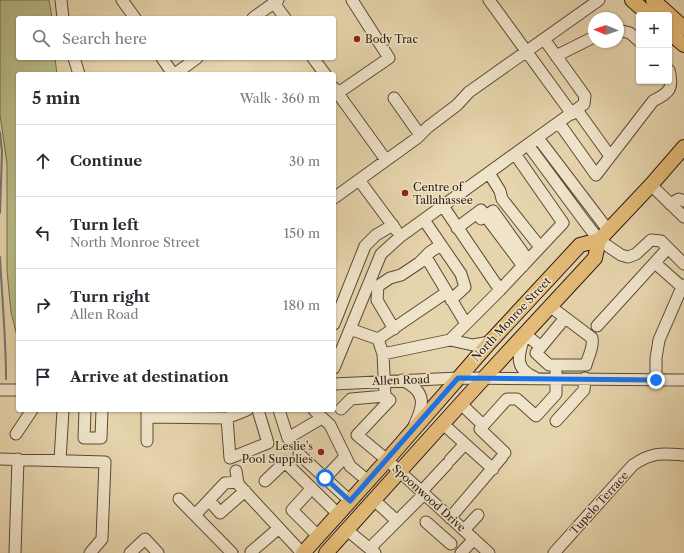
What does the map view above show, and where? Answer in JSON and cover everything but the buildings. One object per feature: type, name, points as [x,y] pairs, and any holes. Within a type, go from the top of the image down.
[{"type":"main road","points":[[632,0],[656,5],[684,28]]},
{"type":"main road","points":[[672,35],[684,45]]},
{"type":"main road","name":"North Monroe Street","points":[[332,551],[347,530],[399,472],[595,258],[604,235],[684,147]]},
{"type":"main road","name":"North Monroe Street","points":[[302,553],[387,460],[490,342],[580,245],[604,235]]},
{"type":"main road","points":[[318,536],[332,551]]},
{"type":"street","points":[[61,0],[63,16]]},
{"type":"street","points":[[122,0],[134,16]]},
{"type":"street","points":[[352,0],[389,58],[336,90],[386,160]]},
{"type":"street","points":[[362,16],[364,0]]},
{"type":"street","points":[[489,0],[526,51],[610,156]]},
{"type":"street","points":[[336,197],[457,106],[469,92],[598,0]]},
{"type":"street","points":[[256,16],[276,2],[284,16]]},
{"type":"street","points":[[624,31],[630,33],[636,38]]},
{"type":"street","points":[[336,363],[381,254],[401,236],[575,112],[584,104],[585,96],[544,39]]},
{"type":"street","points":[[556,56],[588,40]]},
{"type":"street","points":[[75,60],[78,72]]},
{"type":"street","points":[[164,60],[172,72]]},
{"type":"street","points":[[177,72],[194,60]]},
{"type":"street","points":[[314,60],[323,72]]},
{"type":"street","points":[[559,123],[596,175],[653,101],[665,95],[671,84]]},
{"type":"street","points":[[394,98],[420,135]]},
{"type":"street","points":[[538,138],[604,235],[625,257],[636,254],[652,240],[661,241],[684,264]]},
{"type":"street","points":[[528,145],[585,222],[604,235]]},
{"type":"street","points":[[450,340],[500,290],[563,223],[515,154]]},
{"type":"street","points":[[489,173],[500,191],[502,199],[540,247]]},
{"type":"street","points":[[359,180],[401,236]]},
{"type":"street","points":[[650,185],[684,217]]},
{"type":"street","points":[[670,204],[679,199],[684,201]]},
{"type":"street","points":[[443,206],[500,290]]},
{"type":"street","points":[[460,230],[481,210],[525,263]]},
{"type":"street","points":[[378,340],[465,287],[461,274],[424,220]]},
{"type":"street","points":[[336,319],[366,246],[376,235],[393,225]]},
{"type":"street","points":[[394,329],[377,300],[378,286],[390,278],[401,275],[429,257],[441,245]]},
{"type":"street","points":[[597,326],[668,248]]},
{"type":"street","points":[[429,257],[449,296],[466,324]]},
{"type":"street","points":[[655,263],[683,286],[659,340],[656,358],[656,380]]},
{"type":"street","points":[[346,295],[361,302]]},
{"type":"street","points":[[551,307],[592,338],[592,347],[586,365],[549,365],[536,353],[565,318]]},
{"type":"street","points":[[341,409],[351,399],[386,396],[384,380],[384,354],[378,340],[350,329]]},
{"type":"street","points":[[537,378],[525,373],[520,365],[520,350],[525,335],[541,347]]},
{"type":"street","points":[[384,354],[450,340],[473,345],[490,342]]},
{"type":"street","points":[[438,533],[504,455],[480,428],[508,399],[517,399],[536,416],[556,394],[556,365]]},
{"type":"street","name":"Allen Road","points":[[336,384],[384,380],[458,378],[684,380]]},
{"type":"street","points":[[556,421],[584,390],[585,378]]},
{"type":"street","points":[[402,380],[417,389],[421,398],[420,411],[412,430]]},
{"type":"street","points":[[0,390],[16,390]]},
{"type":"street","name":"Spoonwood Drive","points":[[386,396],[390,400],[357,435],[387,460],[489,553]]},
{"type":"street","points":[[461,404],[483,425]]},
{"type":"street","points":[[16,434],[31,412]]},
{"type":"street","points":[[60,460],[63,412]]},
{"type":"street","points":[[85,412],[84,438],[101,438],[102,412]]},
{"type":"street","points":[[147,441],[147,413],[227,418],[242,412]]},
{"type":"street","points":[[227,418],[230,458],[268,443],[259,412]]},
{"type":"street","points":[[279,412],[288,438],[318,414],[330,425],[350,466],[368,481]]},
{"type":"street","points":[[443,424],[493,469]]},
{"type":"street","points":[[347,530],[373,550],[465,444]]},
{"type":"street","name":"Tupelo Terrace","points":[[554,553],[626,472],[648,456],[665,453],[684,455]]},
{"type":"street","points":[[299,454],[350,501]]},
{"type":"street","points":[[325,478],[345,457]]},
{"type":"street","points":[[0,459],[105,462],[102,539],[90,553]]},
{"type":"street","points":[[15,553],[18,459]]},
{"type":"street","points":[[265,481],[285,462],[338,514]]},
{"type":"street","points":[[209,500],[220,514],[240,481]]},
{"type":"street","points":[[195,515],[225,483],[240,481]]},
{"type":"street","points":[[240,481],[302,553]]},
{"type":"street","points":[[312,488],[292,510],[318,536]]},
{"type":"street","points":[[179,499],[232,553]]},
{"type":"street","points":[[374,500],[397,521]]},
{"type":"street","points":[[464,530],[478,515]]},
{"type":"street","points":[[426,522],[451,544]]},
{"type":"street","points":[[250,552],[279,528]]},
{"type":"street","points":[[130,553],[145,539],[158,553]]},
{"type":"street","points":[[461,553],[474,539]]},
{"type":"green space","points":[[0,0],[49,0],[52,16],[16,16],[16,60],[55,60],[57,72],[16,72],[16,332],[11,312],[7,271],[7,164],[0,115]]},
{"type":"waterway","points":[[0,132],[2,152],[0,213]]},
{"type":"waterway","points":[[0,257],[5,333],[6,379]]},
{"type":"place","name":"Body Trac","points":[[357,39]]},
{"type":"place","name":"Centre of Tallahassee","points":[[405,193]]},
{"type":"place","name":"Leslie's Pool Supplies","points":[[321,452]]},
{"type":"route","points":[[325,478],[350,501],[458,378],[585,378],[656,380]]}]
